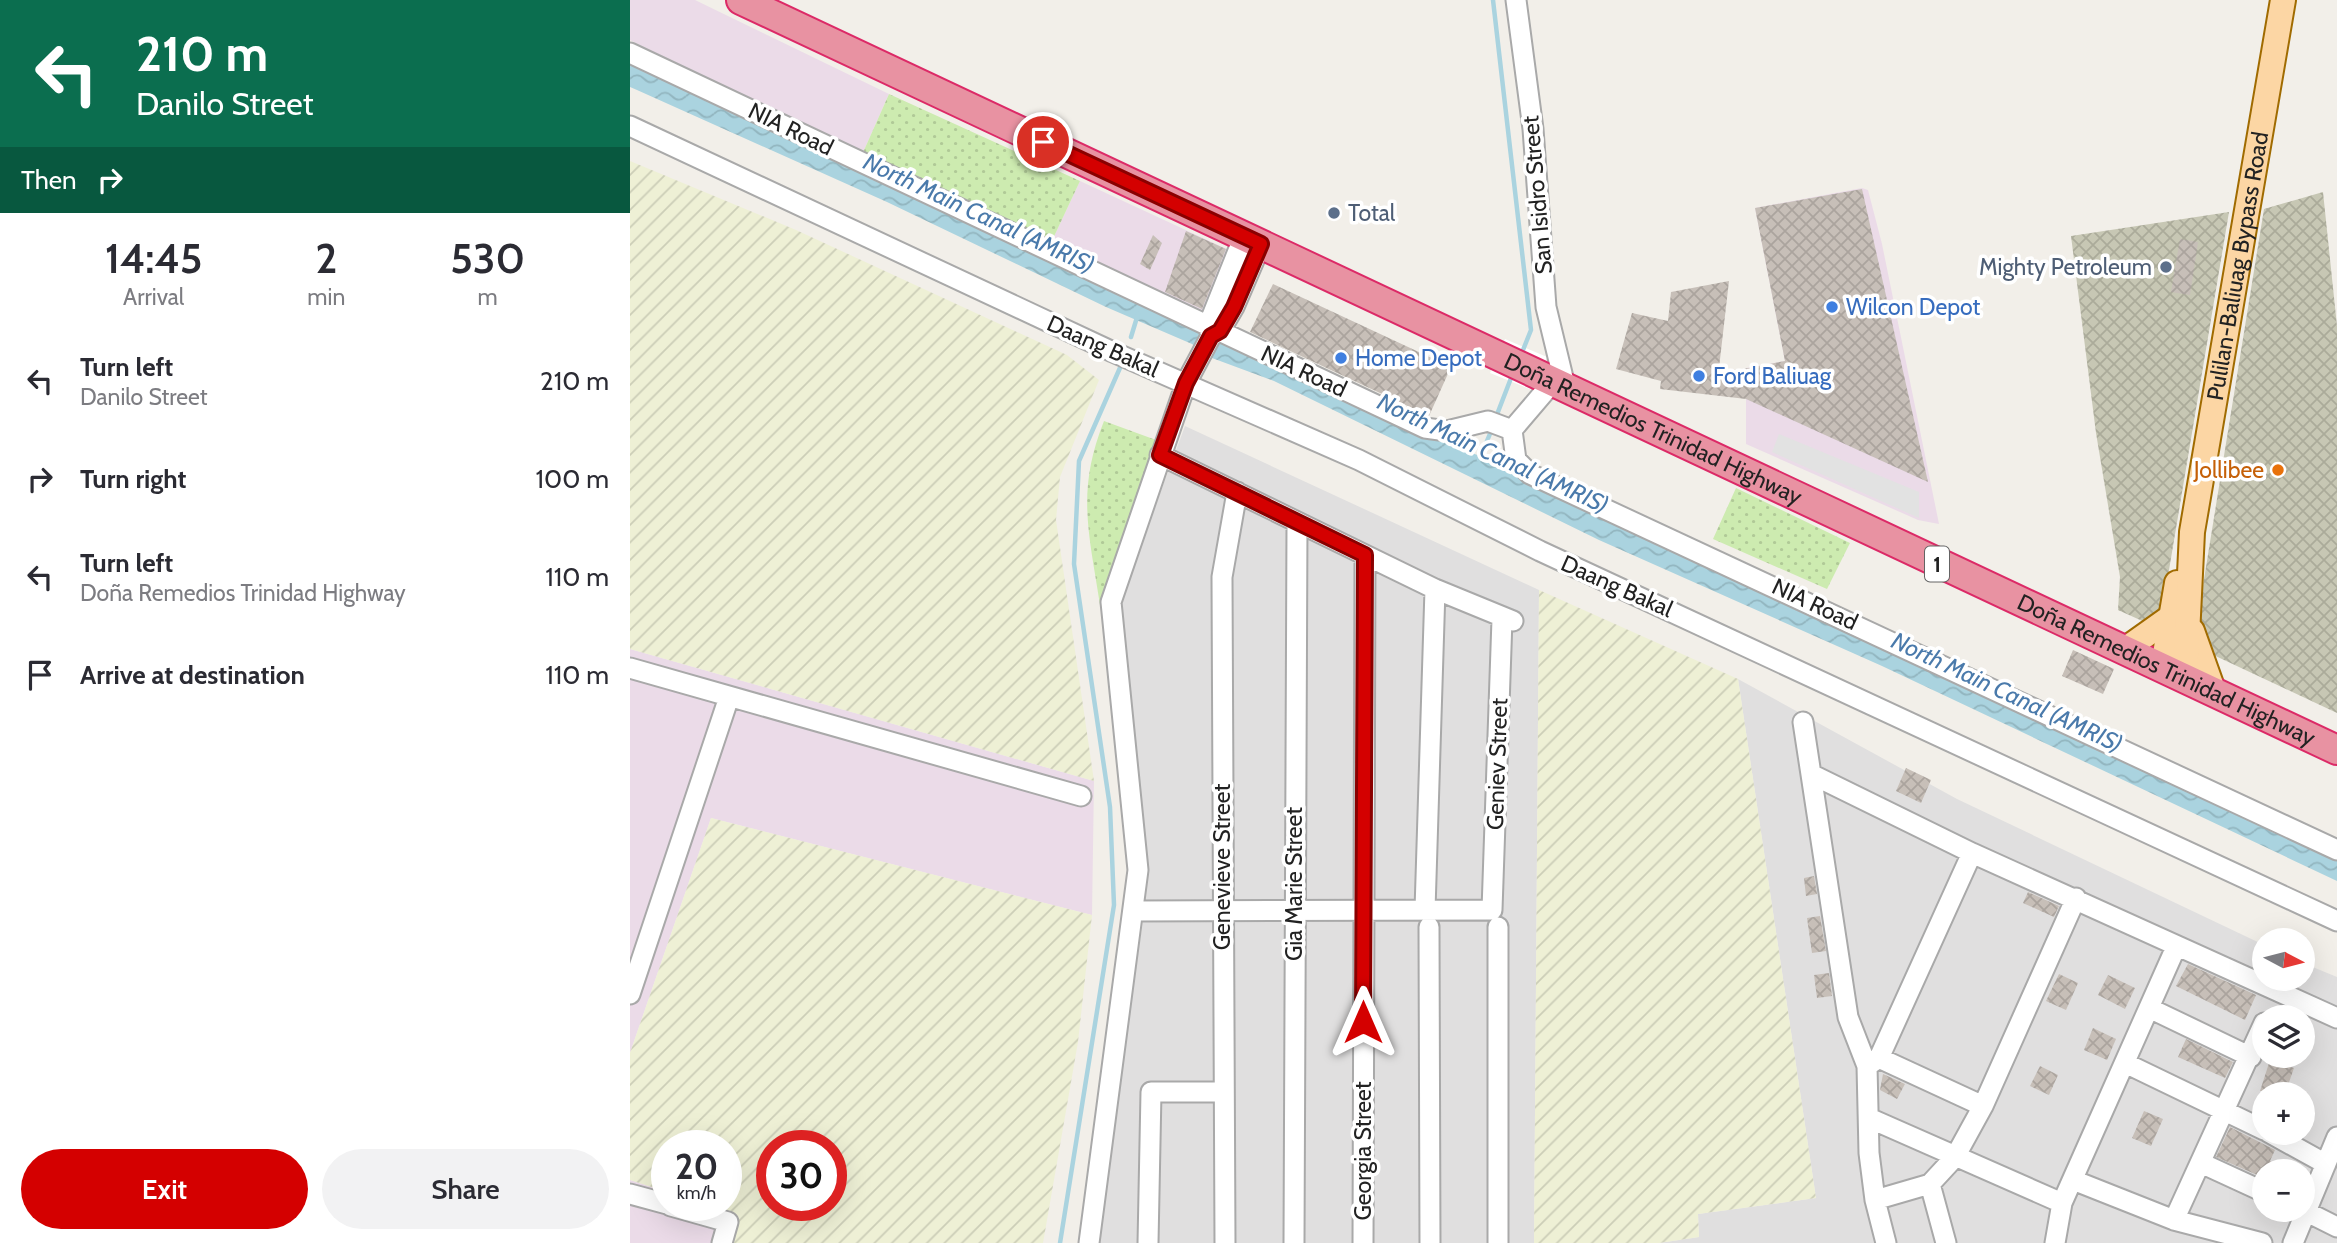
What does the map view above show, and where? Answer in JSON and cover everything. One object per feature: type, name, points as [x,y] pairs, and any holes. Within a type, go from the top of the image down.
[{"type":"highway","name":"Doña Remedios Trinidad Highway","points":[[741,0],[2174,671],[2337,750]]},
{"type":"main road","name":"Pulilan-Baliuag Bypass Road","points":[[2174,671],[2179,619],[2180,563],[2192,532],[2283,0]]},
{"type":"main road","points":[[2126,649],[2179,619],[2213,690]]},
{"type":"street","name":"San Isidro Street","points":[[1516,0],[1532,129],[1552,382]]},
{"type":"street","name":"NIA Road","points":[[630,53],[1211,336],[1425,428],[1447,431],[1500,426],[1516,460],[1530,474],[2337,850]]},
{"type":"street","name":"Daang Bakal","points":[[630,126],[1113,352],[1359,460],[1540,551],[2337,921]]},
{"type":"street","points":[[1089,1243],[1138,870],[1111,603],[1186,383],[1211,336],[1252,240]]},
{"type":"street","points":[[1500,426],[1552,382]]},
{"type":"street","points":[[1160,455],[1435,589],[1427,919],[1430,1243]]},
{"type":"street","name":"Genevieve Street","points":[[1225,1243],[1222,577],[1237,492]]},
{"type":"street","name":"Gia Marie Street","points":[[1294,1243],[1297,524]]},
{"type":"street","name":"Georgia Street","points":[[1363,1243],[1365,555]]},
{"type":"street","name":"Geniev Street","points":[[1435,589],[1507,620],[1495,918],[1498,1243]]},
{"type":"street","points":[[630,668],[1081,796]]},
{"type":"street","points":[[630,994],[729,696]]},
{"type":"street","points":[[1803,722],[1848,1017],[1873,1062],[1983,1107]]},
{"type":"street","points":[[1811,774],[1972,853],[2252,980]]},
{"type":"street","points":[[1886,1243],[1875,1200],[1869,1118],[1873,1062],[1972,853]]},
{"type":"street","points":[[1875,1200],[1930,1184],[1955,1157],[1983,1107],[2076,898]]},
{"type":"street","points":[[1134,911],[1363,911],[1427,919],[1495,918]]},
{"type":"street","points":[[2055,1243],[2063,1203],[2176,947]]},
{"type":"street","points":[[2272,1005],[2277,991],[2336,1015]]},
{"type":"street","points":[[2149,1008],[2251,1057],[2174,1220]]},
{"type":"street","points":[[2125,1063],[2252,1123]]},
{"type":"street","points":[[1148,1243],[1151,1092],[1223,1092]]},
{"type":"street","points":[[1869,1118],[2063,1203]]},
{"type":"street","points":[[2315,1187],[2337,1138]]},
{"type":"street","points":[[2291,1145],[2326,1164]]},
{"type":"street","points":[[2201,1163],[2252,1186]]},
{"type":"street","points":[[2073,1180],[2174,1220],[2262,1243]]},
{"type":"street","points":[[1930,1184],[1946,1243]]},
{"type":"street","points":[[630,1194],[651,1200]]},
{"type":"street","points":[[2315,1216],[2337,1227]]},
{"type":"street","points":[[722,1243],[728,1222],[725,1221]]},
{"type":"street","points":[[2293,1243],[2300,1222]]},
{"type":"shaded area","points":[[630,0],[695,0],[889,94],[861,157],[630,40]]},
{"type":"shaded area","points":[[630,161],[796,230],[1067,355],[1099,380],[1060,477],[1056,520],[1094,781],[630,649]]},
{"type":"shaded area","points":[[1080,181],[1231,251],[1202,316],[1050,245]]},
{"type":"shaded area","name":"Wilcon Depot","points":[[1862,188],[1868,190],[1882,244],[1939,524],[1918,520],[1746,444],[1746,368],[1785,361],[1755,208]]},
{"type":"shaded area","name":"Jollibee","points":[[2323,192],[2337,326],[2337,713],[2207,652],[2200,634],[2199,610],[2264,209]]},
{"type":"shaded area","points":[[2229,212],[2163,606],[2149,624],[2118,610],[2120,577],[2096,433],[2071,236]]},
{"type":"shaded area","points":[[1185,426],[1539,590],[1534,1243],[1094,1243],[1142,928],[1148,870],[1118,606]]},
{"type":"shaded area","points":[[1779,434],[1919,492],[1919,518],[1772,452]]},
{"type":"shaded area","points":[[1539,590],[1738,679],[1816,1198],[1698,1214],[1699,1237],[1659,1243],[1534,1243]]},
{"type":"shaded area","points":[[630,649],[1094,781],[1092,915],[711,818],[630,1053]]},
{"type":"shaded area","points":[[1738,679],[1957,799],[2252,939],[2252,991],[2315,991],[2315,968],[2337,977],[2337,1243],[1659,1243],[1699,1237],[1698,1214],[1816,1198]]},
{"type":"shaded area","points":[[711,818],[1092,915],[1078,1042],[1043,1243],[731,1243],[737,1221],[742,1221],[742,1130],[651,1130],[651,1187],[630,1180],[630,1053]]},
{"type":"shaded area","points":[[630,1180],[651,1187],[651,1221],[737,1221],[731,1243],[630,1243]]},
{"type":"green space","points":[[889,94],[1080,181],[1050,245],[861,157]]},
{"type":"green space","points":[[1104,421],[1156,440],[1100,605],[1087,512],[1090,469]]},
{"type":"green space","points":[[1736,488],[1850,543],[1827,589],[1713,539]]},
{"type":"water","name":"North Main Canal (AMRIS)","points":[[630,63],[1241,350],[1456,447],[1504,465],[1528,479],[2337,857],[2337,881],[1882,666],[1599,540],[1274,381],[1212,358],[1192,344],[1106,307],[887,202],[630,87]]},
{"type":"pier","points":[[1505,339],[1547,357],[1532,390],[1490,373]]},
{"type":"building","name":"Wilcon Depot","points":[[1862,189],[1928,482],[1746,399],[1660,389],[1661,381],[1616,369],[1632,313],[1668,321],[1671,292],[1729,281],[1719,368],[1738,370],[1785,361],[1755,208]]},
{"type":"building","points":[[1186,231],[1226,249],[1202,309],[1165,292]]},
{"type":"building","points":[[1153,235],[1162,243],[1150,270],[1140,264]]},
{"type":"building","points":[[2180,239],[2198,242],[2190,295],[2171,292]]},
{"type":"building","points":[[1273,284],[1451,367],[1429,416],[1250,332]]},
{"type":"building","points":[[2073,650],[2114,669],[2103,694],[2062,676]]},
{"type":"building","points":[[1906,768],[1931,780],[1921,803],[1896,791]]},
{"type":"building","points":[[1814,876],[1817,894],[1806,896],[1804,878]]},
{"type":"building","points":[[2028,892],[2059,906],[2054,917],[2023,903]]},
{"type":"building","points":[[1820,916],[1826,951],[1812,953],[1807,918]]},
{"type":"building","points":[[2188,964],[2256,995],[2245,1020],[2176,986]]},
{"type":"building","points":[[1829,973],[1832,996],[1817,998],[1814,975]]},
{"type":"building","points":[[2059,974],[2078,983],[2066,1010],[2046,1001]]},
{"type":"building","points":[[2108,975],[2135,988],[2125,1009],[2098,995]]},
{"type":"building","points":[[2093,1028],[2116,1039],[2107,1060],[2084,1050]]},
{"type":"building","points":[[2186,1039],[2233,1062],[2225,1078],[2178,1057]]},
{"type":"building","points":[[2040,1066],[2058,1075],[2049,1095],[2030,1086]]},
{"type":"building","points":[[2267,1068],[2294,1068],[2289,1082],[2263,1082]]},
{"type":"building","points":[[1883,1074],[1905,1084],[1897,1099],[1880,1090]]},
{"type":"building","points":[[2144,1111],[2163,1119],[2151,1146],[2132,1138]]},
{"type":"building","points":[[2230,1127],[2252,1138],[2252,1145],[2265,1145],[2275,1150],[2271,1159],[2252,1159],[2252,1173],[2216,1157]]},
{"type":"waterway","points":[[1493,0],[1531,330],[1521,355]]},
{"type":"waterway","points":[[1131,337],[1138,314]]},
{"type":"waterway","points":[[1060,1243],[1114,905],[1110,807],[1074,564],[1079,461],[1123,361]]},
{"type":"waterway","points":[[1496,417],[1513,373]]},
{"type":"waterway","points":[[1479,460],[1492,429]]},
{"type":"place","name":"Total","points":[[1334,213]]},
{"type":"place","name":"Mighty Petroleum","points":[[2166,267]]},
{"type":"place","name":"Wilcon Depot","points":[[1832,307]]},
{"type":"place","name":"Home Depot","points":[[1341,358]]},
{"type":"place","name":"Ford Baliuag","points":[[1699,376]]},
{"type":"place","name":"Jollibee","points":[[2278,470]]},
{"type":"route","points":[[1043,142],[1261,244],[1234,307],[1220,331],[1211,336],[1186,383],[1160,455],[1365,555],[1363,1022]]}]
